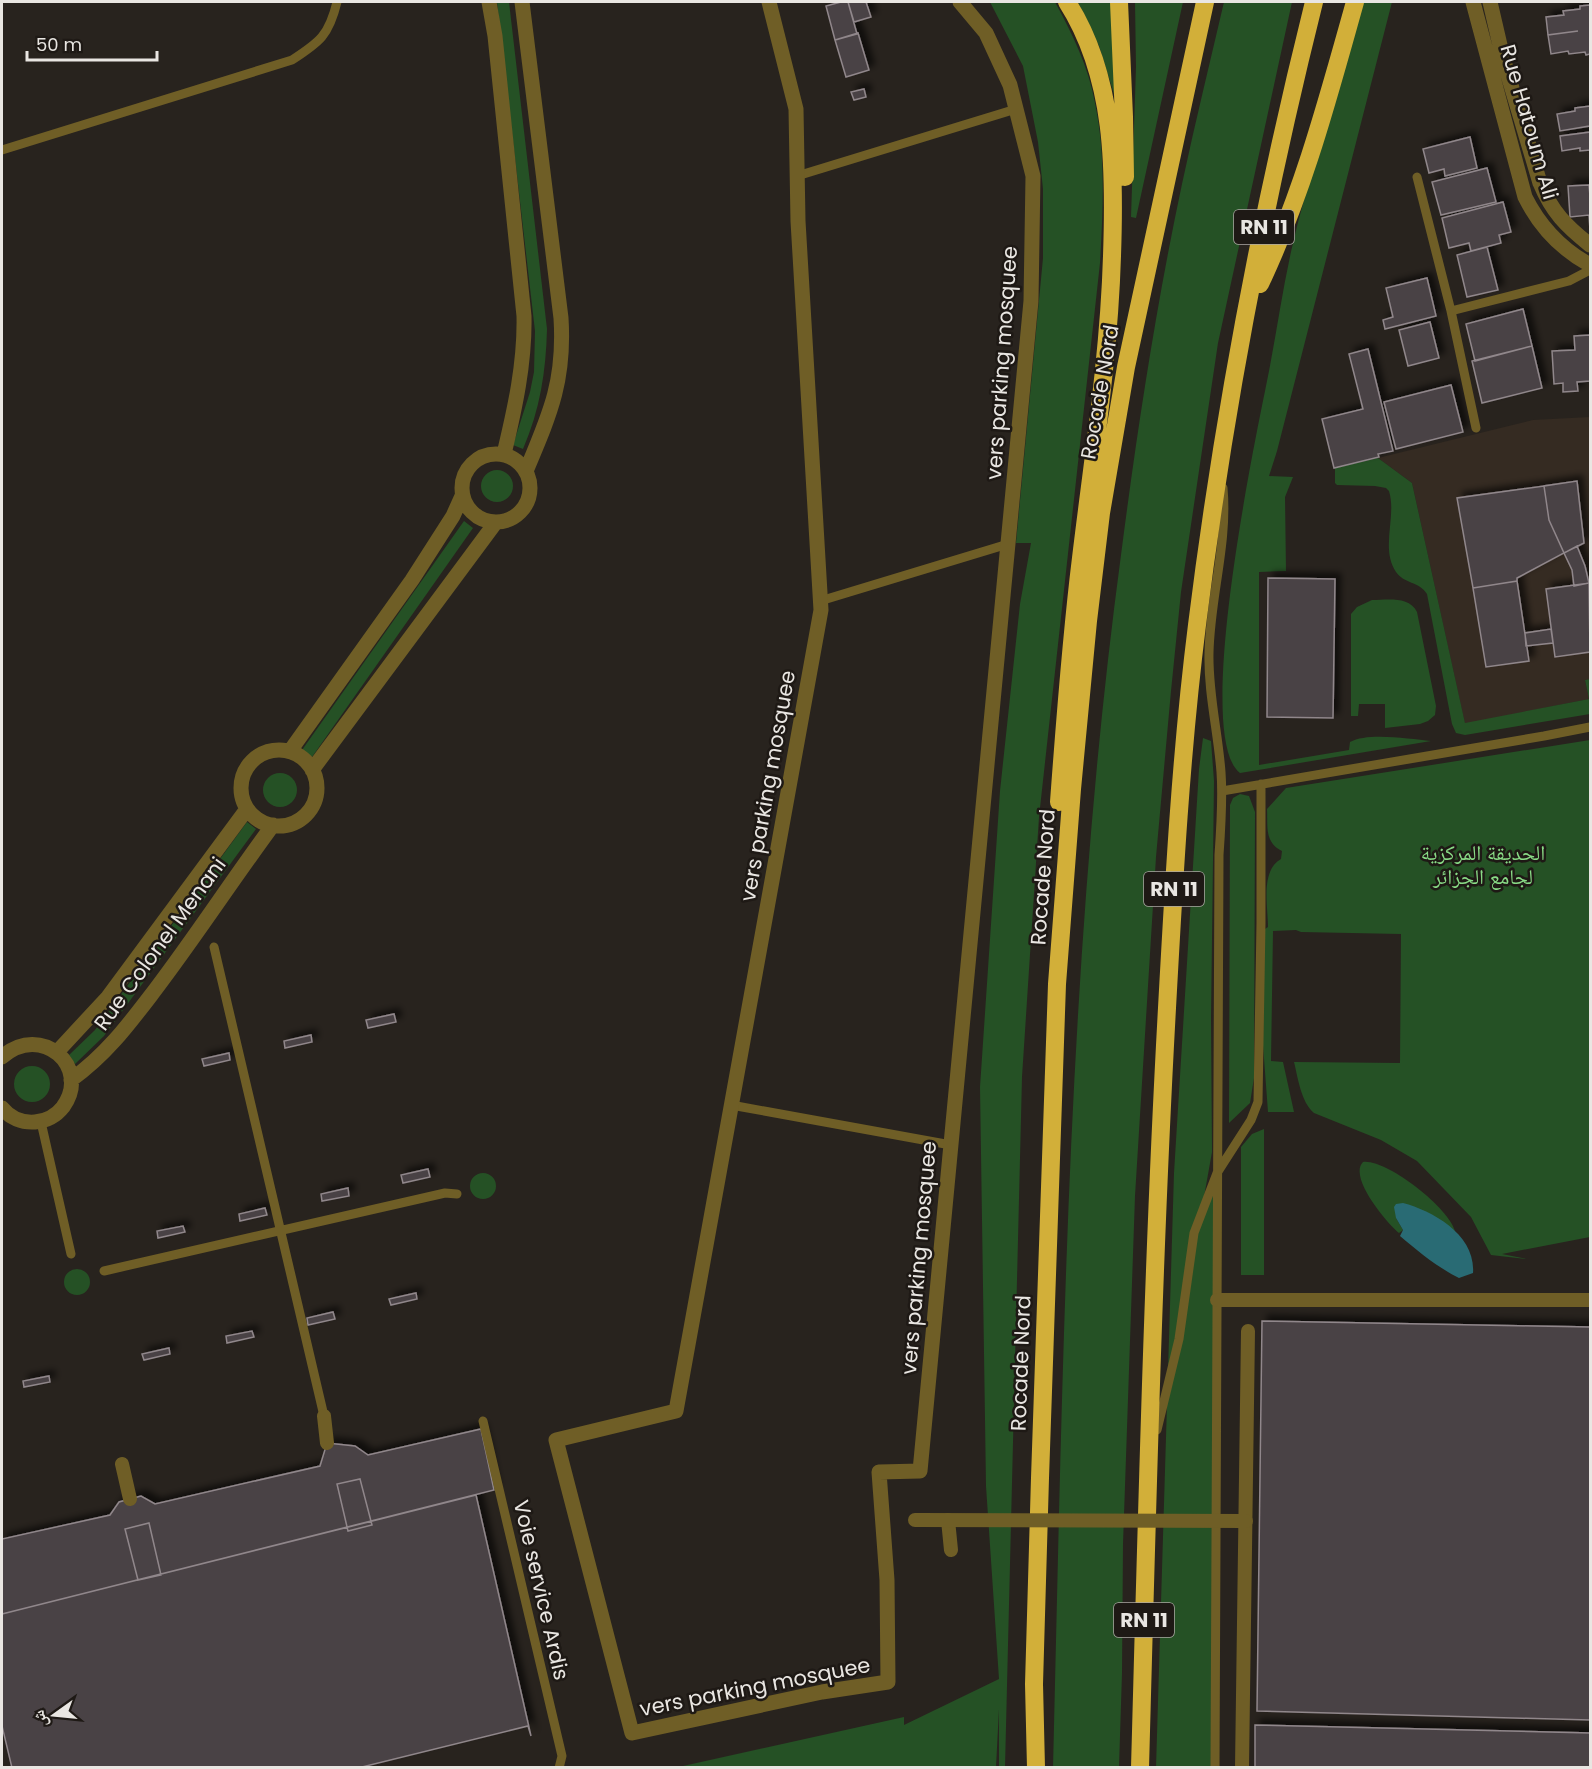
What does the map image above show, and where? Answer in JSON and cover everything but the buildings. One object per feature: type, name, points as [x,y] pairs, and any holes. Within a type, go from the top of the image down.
[{"type":"highway","points":[[1057,984],[1053,914],[1060,781],[1074,615],[1108,333],[1114,193],[1110,135],[1099,77],[1080,26],[1067,2]]},
{"type":"highway","points":[[1111,290],[1119,243],[1125,177],[1119,2]]},
{"type":"highway","name":"Rocade Nord","points":[[1036,1767],[1035,1660],[1049,1177],[1057,984],[1072,789],[1101,513],[1126,366],[1206,2]]},
{"type":"highway","name":"RN 11","points":[[1140,1767],[1158,1164],[1174,886],[1196,627],[1247,310],[1281,145],[1314,2]]},
{"type":"highway","points":[[1247,310],[1283,230],[1307,168],[1327,104],[1354,2]]},
{"type":"highway","points":[[1024,1767],[1035,1660]]},
{"type":"street","points":[[489,2],[495,36],[524,316],[520,379],[504,454]]},
{"type":"street","points":[[522,2],[563,344],[554,400],[526,471]]},
{"type":"street","name":"vers parking mosquee","points":[[769,2],[796,109],[798,221],[821,610],[676,1411],[556,1440],[632,1733],[822,1692],[888,1682],[887,1580],[879,1472],[920,1471],[1031,301],[1033,176],[1010,85],[986,33],[960,2]]},
{"type":"street","name":"Rue Hatoum Ali","points":[[1473,2],[1526,197],[1548,234],[1590,268]]},
{"type":"street","name":"Rue Hatoum Ali","points":[[1490,2],[1503,58],[1540,183],[1548,202],[1562,222],[1590,245]]},
{"type":"street","points":[[492,453],[504,454],[518,461],[526,471],[530,482],[530,495],[524,508],[507,520],[496,522],[485,520],[473,514],[466,505],[462,496],[461,483],[470,465],[480,457],[492,453]]},
{"type":"street","points":[[290,751],[412,580],[453,516],[462,496]]},
{"type":"street","points":[[312,770],[496,522]]},
{"type":"street","points":[[276,749],[290,751],[304,759],[312,770],[317,784],[315,800],[309,811],[297,822],[283,826],[263,823],[247,809],[242,796],[241,782],[246,768],[263,753],[276,749]]},
{"type":"street","name":"Rue Colonel Menani","points":[[57,1052],[108,997],[247,809]]},
{"type":"street","name":"Rue Colonel Menani","points":[[71,1080],[107,1051],[129,1025],[273,825]]},
{"type":"street","points":[[2,1058],[16,1047],[34,1043],[46,1046],[57,1052],[64,1060],[71,1080],[71,1091],[60,1111],[41,1122],[14,1119],[2,1110]]},
{"type":"street","points":[[1217,1300],[1590,1300]]},
{"type":"street","points":[[1242,1767],[1248,1331]]},
{"type":"street","points":[[324,1416],[327,1443]]},
{"type":"street","points":[[122,1464],[130,1499]]},
{"type":"street","points":[[915,1520],[1246,1521]]},
{"type":"street","points":[[948,1520],[951,1550]]},
{"type":"lane","points":[[2,150],[291,60],[316,44],[331,24],[337,2]]},
{"type":"lane","points":[[797,176],[1016,109]]},
{"type":"lane","points":[[1417,177],[1451,311],[1476,428]]},
{"type":"lane","points":[[1451,311],[1569,281],[1590,268]]},
{"type":"lane","points":[[1215,1767],[1219,855],[1222,791],[1209,668],[1209,642],[1223,540],[1224,506],[1220,467]]},
{"type":"lane","points":[[820,601],[1008,544]]},
{"type":"lane","points":[[1222,791],[1590,726]]},
{"type":"lane","points":[[1148,1473],[1179,1339],[1194,1233],[1217,1173],[1254,1115],[1258,1102],[1261,784]]},
{"type":"lane","points":[[214,946],[324,1416]]},
{"type":"lane","points":[[731,1105],[951,1144]]},
{"type":"lane","points":[[41,1122],[71,1254]]},
{"type":"lane","points":[[1245,1127],[1258,1122]]},
{"type":"lane","points":[[104,1271],[445,1193],[457,1194]]},
{"type":"lane","name":"Voie service Ardis","points":[[483,1421],[562,1756],[560,1767]]},
{"type":"shaded area","points":[[1590,417],[1590,679],[1585,680],[1589,699],[1465,724],[1412,483],[1378,458],[1533,420]]},
{"type":"green space","points":[[497,2],[509,2],[547,329],[541,390],[534,420],[523,449],[513,445],[534,372],[535,331]]},
{"type":"green space","points":[[990,2],[1055,2],[1068,26],[1089,77],[1101,143],[1103,183],[1100,263],[1039,817],[1022,1077],[1005,1767],[999,1767],[999,1709],[996,1767],[674,1768],[904,1717],[904,1725],[999,1679],[986,1486],[980,1087],[1000,791],[1020,604],[1031,543],[1016,543],[1043,258],[1043,189],[1038,142],[1023,66]]},
{"type":"green space","points":[[1078,2],[1111,2],[1117,94],[1114,94],[1099,46]]},
{"type":"green space","points":[[1135,2],[1183,2],[1136,218],[1131,217],[1136,67]]},
{"type":"green space","points":[[1224,2],[1292,2],[1218,343],[1181,592],[1171,691],[1156,857],[1135,1196],[1123,1544],[1119,1767],[1053,1768],[1070,1160],[1078,1008],[1103,706],[1127,508],[1155,322],[1182,184]]},
{"type":"green space","points":[[1359,2],[1392,2],[1269,476],[1293,477],[1285,497],[1286,571],[1259,572],[1259,765],[1349,750],[1350,742],[1367,737],[1431,741],[1240,773],[1227,748],[1223,706],[1224,651],[1240,525],[1293,243]]},
{"type":"green space","points":[[1378,458],[1412,483],[1465,723],[1589,699],[1585,680],[1590,679],[1590,714],[1465,735],[1456,733],[1452,724],[1427,594],[1420,587],[1399,576],[1391,563],[1389,491],[1386,488],[1375,486],[1337,485],[1335,483],[1335,468]]},
{"type":"green space","points":[[497,470],[508,475],[513,486],[508,497],[497,502],[486,497],[481,486],[486,475]]},
{"type":"green space","points":[[464,521],[473,528],[312,757],[302,750]]},
{"type":"green space","points":[[1372,600],[1403,601],[1409,603],[1417,612],[1436,706],[1435,715],[1428,721],[1385,728],[1385,704],[1359,704],[1358,716],[1351,716],[1351,614],[1357,607]]},
{"type":"green space","points":[[1203,738],[1211,741],[1214,781],[1212,1152],[1202,1208],[1217,1173],[1215,1767],[1156,1768],[1174,1173],[1199,769]]},
{"type":"green space","name":"الحديقة المركزية لجامع الجزائر","points":[[1590,740],[1590,1237],[1502,1254],[1527,1259],[1491,1255],[1471,1217],[1417,1161],[1381,1140],[1314,1113],[1306,1103],[1301,1089],[1294,1062],[1400,1063],[1401,934],[1273,931],[1271,1061],[1283,1062],[1294,1112],[1268,1112],[1263,1045],[1264,937],[1265,929],[1268,927],[1268,880],[1274,865],[1281,859],[1282,851],[1272,843],[1270,838],[1267,827],[1267,809],[1286,788]]},
{"type":"green space","points":[[280,773],[292,778],[297,790],[292,802],[280,807],[268,802],[263,790],[268,778]]},
{"type":"green space","points":[[1240,794],[1249,796],[1255,812],[1254,1078],[1250,1103],[1229,1123],[1230,805],[1233,798]]},
{"type":"green space","points":[[247,822],[256,829],[104,1036],[75,1064],[68,1056],[95,1030]]},
{"type":"green space","points":[[32,1066],[45,1071],[50,1084],[45,1097],[32,1102],[19,1097],[14,1084],[19,1071]]},
{"type":"green space","points":[[1264,1129],[1264,1275],[1241,1275],[1241,1147],[1252,1134]]},
{"type":"green space","points":[[1363,1162],[1387,1168],[1416,1187],[1441,1210],[1455,1231],[1396,1218],[1403,1230],[1399,1233],[1378,1210],[1365,1188],[1360,1169]]},
{"type":"green space","points":[[483,1173],[492,1177],[496,1186],[492,1195],[483,1199],[474,1195],[470,1186],[474,1177]]},
{"type":"green space","points":[[77,1269],[86,1273],[90,1282],[86,1291],[77,1295],[68,1291],[64,1282],[68,1273]]},
{"type":"water","points":[[1403,1203],[1427,1212],[1460,1236],[1468,1247],[1473,1273],[1459,1278],[1436,1264],[1400,1236],[1403,1230],[1396,1218],[1394,1207],[1396,1204]]}]
